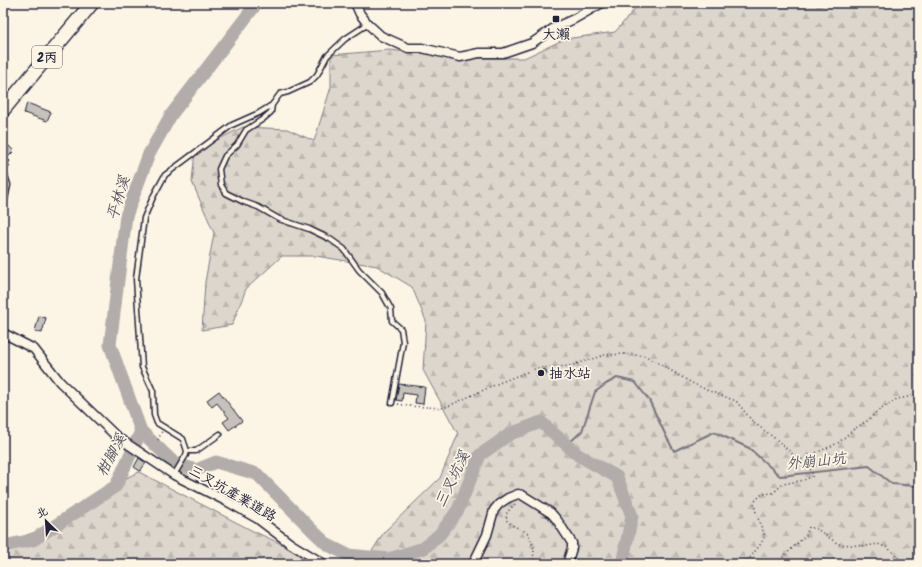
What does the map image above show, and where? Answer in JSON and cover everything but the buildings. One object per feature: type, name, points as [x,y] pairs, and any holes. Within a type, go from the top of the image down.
[{"type":"main road","name":"2丙","points":[[3,110],[92,3]]},
{"type":"street","points":[[355,3],[360,14],[381,36],[408,48],[422,48],[460,57],[479,53],[503,53],[532,43],[554,28],[574,19],[602,3]]},
{"type":"street","points":[[3,176],[6,185],[3,199]]},
{"type":"street","name":"三叉坑產業道路","points":[[3,333],[34,348],[60,382],[116,437],[174,474],[258,519],[291,544],[324,564]]},
{"type":"street","points":[[473,564],[487,535],[492,515],[496,507],[508,498],[518,494],[551,513],[557,520],[572,543],[567,564]]},
{"type":"lane","points":[[187,453],[183,440],[163,428],[158,423],[154,415],[153,391],[142,367],[136,279],[144,218],[165,175],[232,125],[259,113],[272,105],[280,94],[310,82],[317,75],[328,56],[345,39],[368,24]]},
{"type":"lane","points":[[272,105],[271,112],[246,130],[237,145],[225,156],[219,169],[221,184],[226,193],[258,207],[279,219],[309,229],[330,239],[344,249],[359,270],[382,293],[391,309],[392,321],[401,329],[403,342],[392,403]]},
{"type":"lane","points":[[174,474],[187,453],[196,451],[220,434]]},
{"type":"path","points":[[392,403],[408,406],[444,408],[499,383],[537,368],[569,366],[605,355],[624,354],[646,356],[692,383],[736,401],[753,422],[777,440],[798,459],[838,443],[854,429],[867,422],[878,411],[897,399],[919,394]]},
{"type":"path","points":[[158,440],[163,428]]},
{"type":"path","points":[[745,564],[765,536],[756,513],[754,502],[762,494],[772,493],[783,484],[804,480],[813,476],[812,471],[798,462],[791,453]]},
{"type":"path","points":[[522,495],[507,512],[506,520],[512,525],[528,533],[534,549],[533,564]]},
{"type":"path","points":[[778,564],[780,560],[806,535],[809,527],[817,529],[838,544],[867,546],[878,544],[888,548],[903,564]]},
{"type":"green space","points":[[640,3],[919,3],[919,564],[364,564],[384,532],[440,478],[458,434],[423,370],[426,321],[412,287],[377,266],[316,256],[282,256],[246,289],[232,325],[202,330],[205,282],[214,233],[192,182],[195,151],[243,127],[287,129],[314,141],[331,87],[331,55],[389,50],[465,58],[524,58],[565,39],[615,32]]},
{"type":"green space","points":[[139,472],[253,531],[325,564],[3,564],[3,543],[68,521],[107,497],[128,477]]},
{"type":"waterway","name":"三叉坑溪","points":[[257,3],[171,115],[149,154],[126,216],[110,345],[141,431],[174,463],[196,470],[216,462],[257,474],[328,545],[348,555],[389,559],[424,548],[440,534],[458,510],[480,455],[510,434],[541,422],[578,455],[617,477],[632,516],[622,564]]},
{"type":"waterway","name":"外崩山坑","points":[[567,445],[582,431],[595,392],[617,378],[635,382],[649,400],[674,451],[714,432],[749,448],[780,476],[869,466],[892,484],[919,486]]},
{"type":"waterway","name":"柑腳溪","points":[[3,546],[33,540],[116,486],[141,431]]},
{"type":"place","name":"大瀨","points":[[556,19]]},
{"type":"place","name":"抽水站","points":[[541,373]]},
{"type":"water label","name":"平林溪","points":[[118,198]]}]
